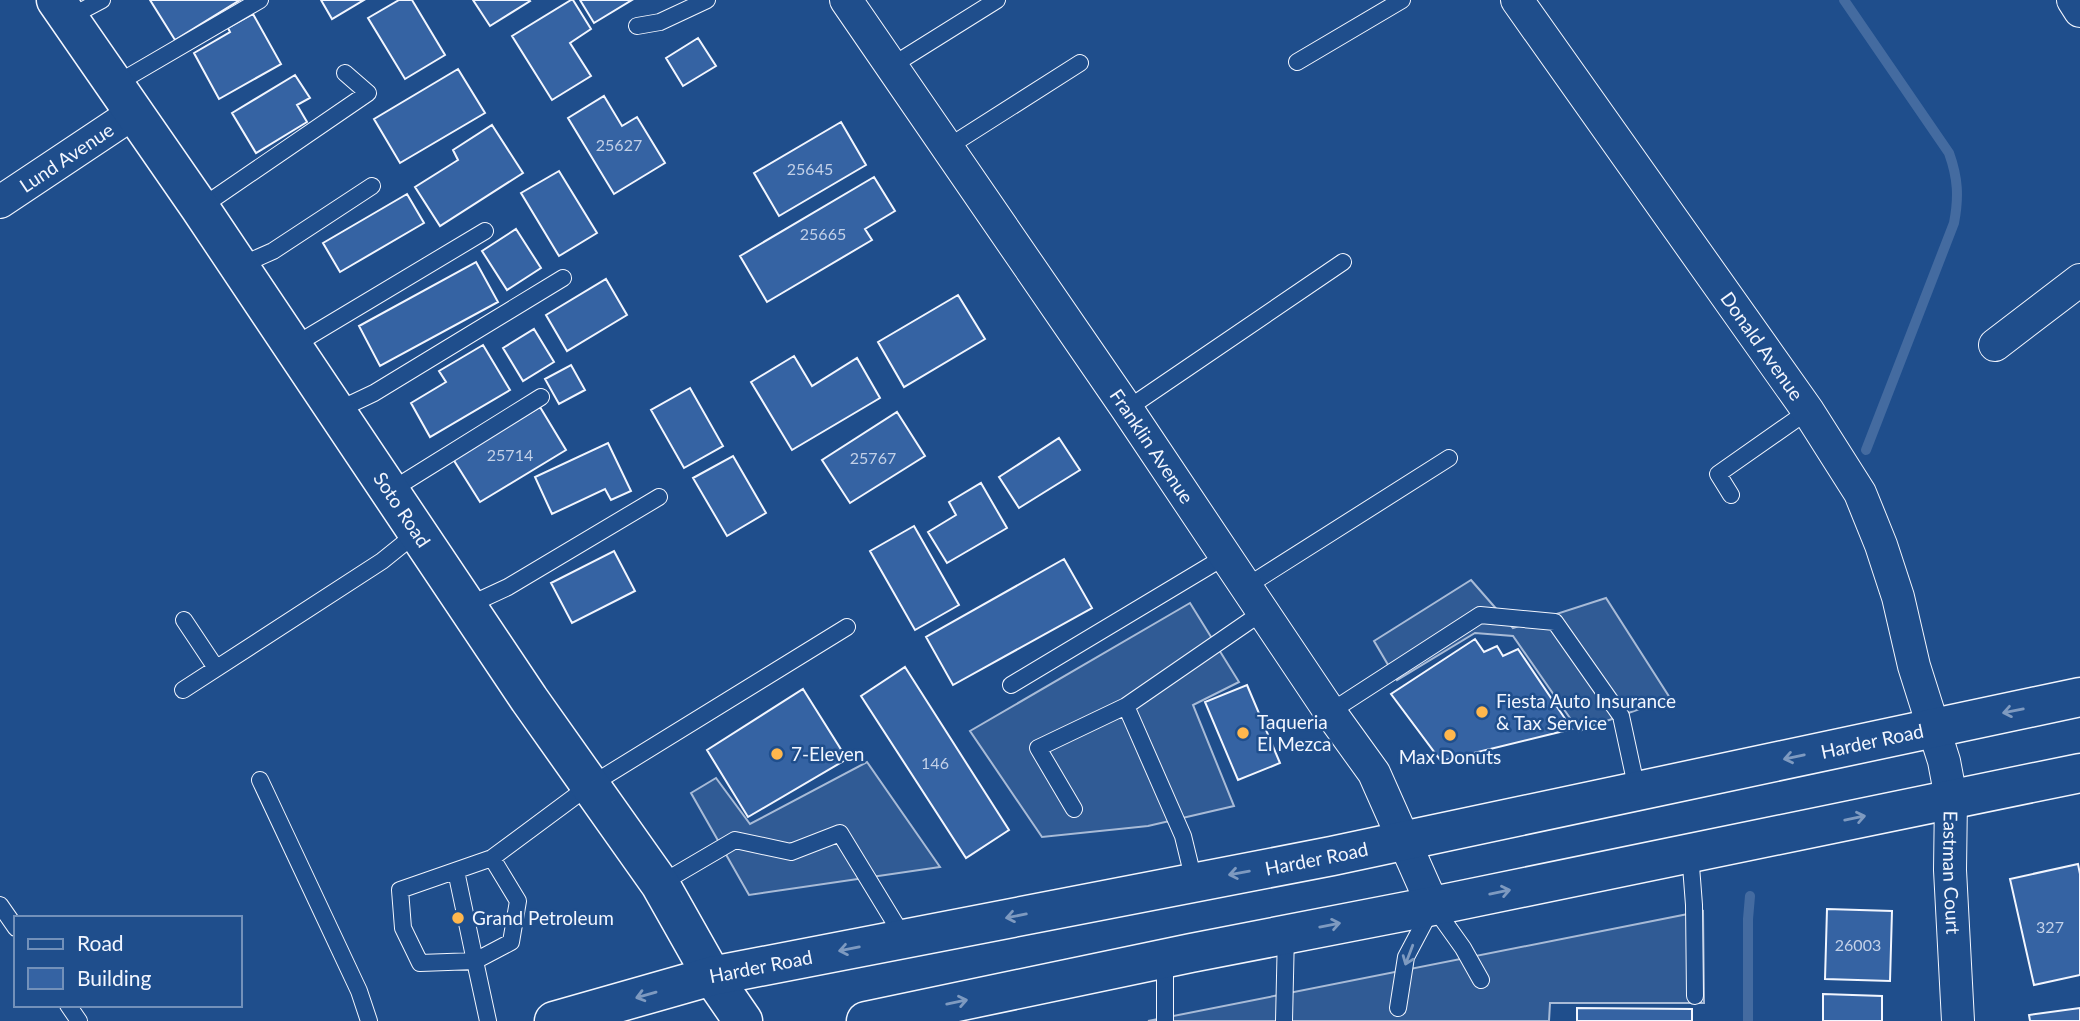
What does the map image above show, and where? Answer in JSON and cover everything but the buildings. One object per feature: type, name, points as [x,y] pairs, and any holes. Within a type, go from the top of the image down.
[{"type":"main road","name":"Soto Road","points":[[62,9],[200,208],[589,786],[660,884],[712,976],[743,1021]]},
{"type":"main road","name":"Harder Road","points":[[554,1021],[712,976],[1332,856],[2080,697]]},
{"type":"main road","points":[[866,1021],[1286,933],[1433,906],[2080,773]]},
{"type":"street","name":"Franklin Avenue","points":[[846,0],[893,65],[1330,712],[1374,773],[1433,906]]},
{"type":"street","name":"Donald Avenue","points":[[1517,0],[1808,411],[1860,493],[1881,545],[1933,727]]},
{"type":"street","points":[[2073,0],[2080,11]]},
{"type":"street","name":"Lund Avenue","points":[[0,202],[125,98]]},
{"type":"street","points":[[1995,345],[2080,280]]},
{"type":"street","name":"Eastman Court","points":[[1933,727],[1944,761],[1951,798],[1950,870],[1958,1021]]},
{"type":"lane","points":[[62,9],[102,0]]},
{"type":"lane","points":[[125,98],[260,0]]},
{"type":"lane","points":[[637,26],[660,22],[707,0]]},
{"type":"lane","points":[[893,65],[997,0]]},
{"type":"lane","points":[[1297,62],[1402,0]]},
{"type":"lane","points":[[948,147],[1080,63]]},
{"type":"lane","points":[[200,208],[368,93],[345,72]]},
{"type":"lane","points":[[239,266],[272,251],[372,186]]},
{"type":"lane","points":[[293,346],[485,231]]},
{"type":"lane","points":[[1127,409],[1343,262]]},
{"type":"lane","points":[[336,411],[374,393],[563,278]]},
{"type":"lane","points":[[390,491],[541,397]]},
{"type":"lane","points":[[1731,495],[1718,474],[1808,411]]},
{"type":"lane","points":[[1074,809],[1038,748],[1126,706],[1255,598],[1449,458]]},
{"type":"lane","points":[[467,606],[508,587],[659,497]]},
{"type":"lane","points":[[183,690],[382,561],[418,532]]},
{"type":"lane","points":[[1011,685],[1226,556]]},
{"type":"lane","points":[[1330,712],[1480,615],[1555,622],[1621,716],[1637,790]]},
{"type":"lane","points":[[184,620],[216,668]]},
{"type":"lane","points":[[492,858],[518,901],[511,942],[475,961],[420,963],[403,928],[400,890],[492,858],[589,786],[847,627]]},
{"type":"lane","points":[[1126,706],[1183,836],[1194,881]]},
{"type":"lane","points":[[260,780],[359,991],[369,1021]]},
{"type":"lane","points":[[660,884],[735,840],[791,852],[840,833],[904,938]]},
{"type":"lane","points":[[1690,853],[1694,905],[1695,996]]},
{"type":"lane","points":[[456,871],[488,1021]]},
{"type":"lane","points":[[0,905],[14,925]]},
{"type":"lane","points":[[1398,1008],[1406,957],[1433,906],[1463,948],[1481,980]]},
{"type":"lane","points":[[1284,1021],[1286,933]]},
{"type":"lane","points":[[1165,958],[1165,1021]]},
{"type":"shaded area","points":[[1471,580],[1513,628],[1606,598],[1670,698],[1579,731],[1513,636],[1475,633],[1397,680],[1374,641]]},
{"type":"shaded area","points":[[1190,603],[1239,682],[1193,705],[1234,806],[1148,826],[1042,837],[970,731]]},
{"type":"shaded area","points":[[867,762],[940,867],[749,895],[691,793],[716,778],[750,824]]},
{"type":"shaded area","points":[[1703,911],[1704,1003],[1550,1003],[1549,1021],[1148,1021]]},
{"type":"waterway","points":[[1844,0],[1949,153],[1957,188],[1954,223],[1866,450]]},
{"type":"waterway","points":[[1748,1021],[1750,896]]},
{"type":"place","name":"Fiesta Auto Insurance & Tax Service","points":[[1482,712]]},
{"type":"place","name":"Taqueria El Mezca","points":[[1243,733]]},
{"type":"place","name":"Max Donuts","points":[[1450,735]]},
{"type":"place","name":"7-Eleven","points":[[777,754]]},
{"type":"place","name":"Grand Petroleum","points":[[458,918]]}]
